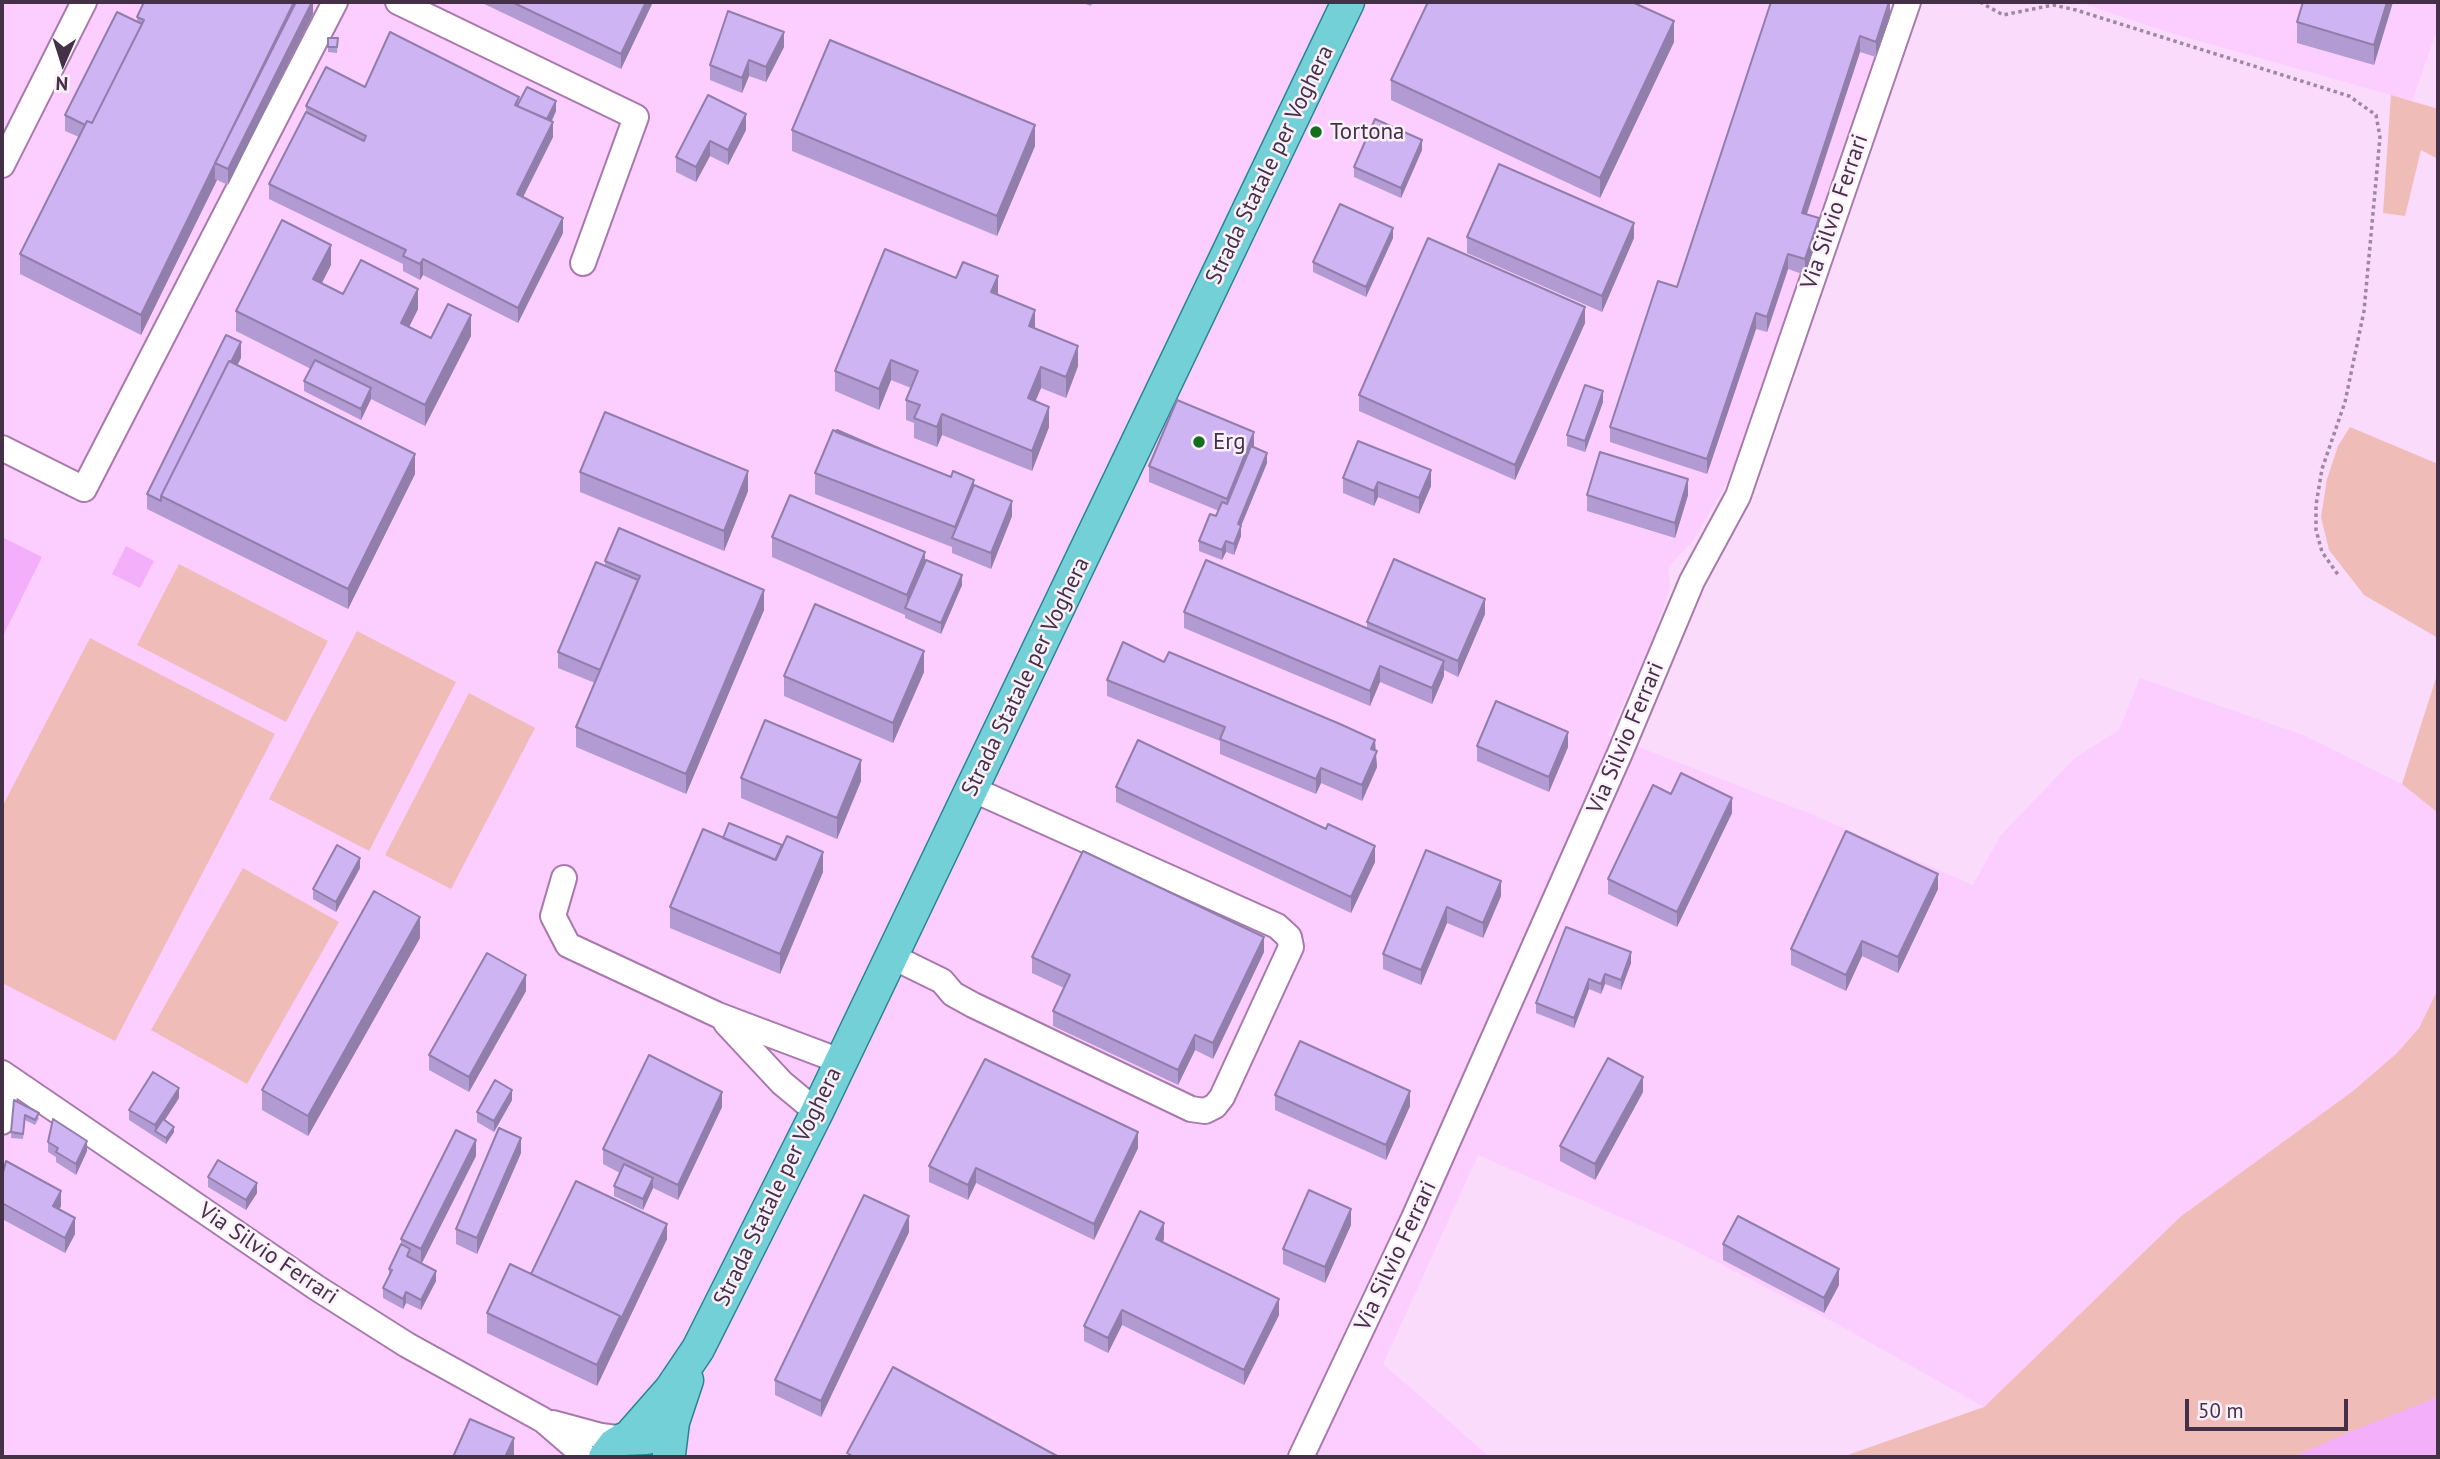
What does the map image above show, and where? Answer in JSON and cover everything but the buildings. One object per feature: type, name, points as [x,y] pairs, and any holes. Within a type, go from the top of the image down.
[{"type":"main road","name":"Strada Statale per Voghera","points":[[619,1445],[671,1389],[698,1349],[817,1112],[1348,2]]},
{"type":"main road","name":"Strada Statale per Voghera","points":[[670,1455],[673,1422],[698,1349]]},
{"type":"main road","name":"Strada Statale per Voghera","points":[[619,1445],[649,1438],[670,1455]]},
{"type":"street","points":[[2,165],[83,2]]},
{"type":"street","points":[[2,448],[84,489],[335,2]]},
{"type":"street","points":[[398,2],[636,117],[583,263]]},
{"type":"street","name":"Via Silvio Ferrari","points":[[1301,1457],[1413,1220],[1620,753],[1692,582],[1738,496],[1908,2]]},
{"type":"street","points":[[891,956],[942,981],[947,989],[973,1004],[1191,1109],[1205,1111],[1215,1107],[1222,1097],[1291,947],[1289,937],[1277,926],[972,789]]},
{"type":"street","points":[[564,878],[553,916],[568,945],[718,1015],[840,1061]]},
{"type":"street","points":[[718,1015],[782,1083],[817,1112]]},
{"type":"street","points":[[2,1122],[5,1075]]},
{"type":"street","name":"Via Silvio Ferrari","points":[[5,1075],[317,1288],[407,1345],[543,1420],[586,1457]]},
{"type":"street","name":"Via Silvio Ferrari","points":[[543,1420],[601,1436],[619,1445]]},
{"type":"path","points":[[1980,2],[2003,15],[2059,5],[2350,96],[2376,115],[2380,137],[2364,311],[2345,402],[2322,469],[2316,505],[2316,530],[2322,552],[2339,576]]},
{"type":"shaded area","points":[[2,2],[1890,2],[1886,15],[1890,17],[1741,458],[1693,541],[1668,567],[1670,587],[1652,642],[1608,735],[1816,816],[1973,885],[2001,835],[2075,758],[2119,730],[2140,678],[2303,735],[2402,784],[2438,813],[2436,996],[2419,1028],[2397,1053],[2353,1091],[2180,1217],[1984,1407],[1839,1325],[1680,1243],[1478,1155],[1383,1364],[1490,1457],[2,1457]]},
{"type":"shaded area","points":[[2079,2],[2438,2],[2438,27],[2412,101],[2164,31]]},
{"type":"shaded area","points":[[2391,95],[2438,109],[2438,159],[2421,150],[2405,216],[2383,213]]},
{"type":"shaded area","points":[[2350,427],[2438,464],[2438,638],[2364,595],[2329,550],[2321,517],[2327,479],[2338,446]]},
{"type":"shaded area","points":[[2,537],[42,557],[2,638]]},
{"type":"shaded area","points":[[126,546],[154,561],[140,588],[112,574]]},
{"type":"shaded area","points":[[179,564],[328,641],[286,722],[137,645]]},
{"type":"shaded area","points":[[357,631],[456,682],[369,851],[269,799]]},
{"type":"shaded area","points":[[90,638],[275,734],[115,1041],[2,983],[2,807]]},
{"type":"shaded area","points":[[2438,672],[2438,813],[2402,784]]},
{"type":"shaded area","points":[[469,693],[535,728],[451,889],[385,855]]},
{"type":"shaded area","points":[[243,868],[339,922],[247,1084],[151,1030]]},
{"type":"shaded area","points":[[2438,989],[2438,1397],[2293,1457],[1842,1457],[1984,1407],[2180,1217],[2353,1091],[2397,1053],[2419,1028]]},
{"type":"shaded area","points":[[2438,1397],[2438,1457],[2293,1457],[2352,1431]]},
{"type":"place","name":"Tortona","points":[[1316,132]]},
{"type":"place","name":"Erg","points":[[1199,442]]}]
